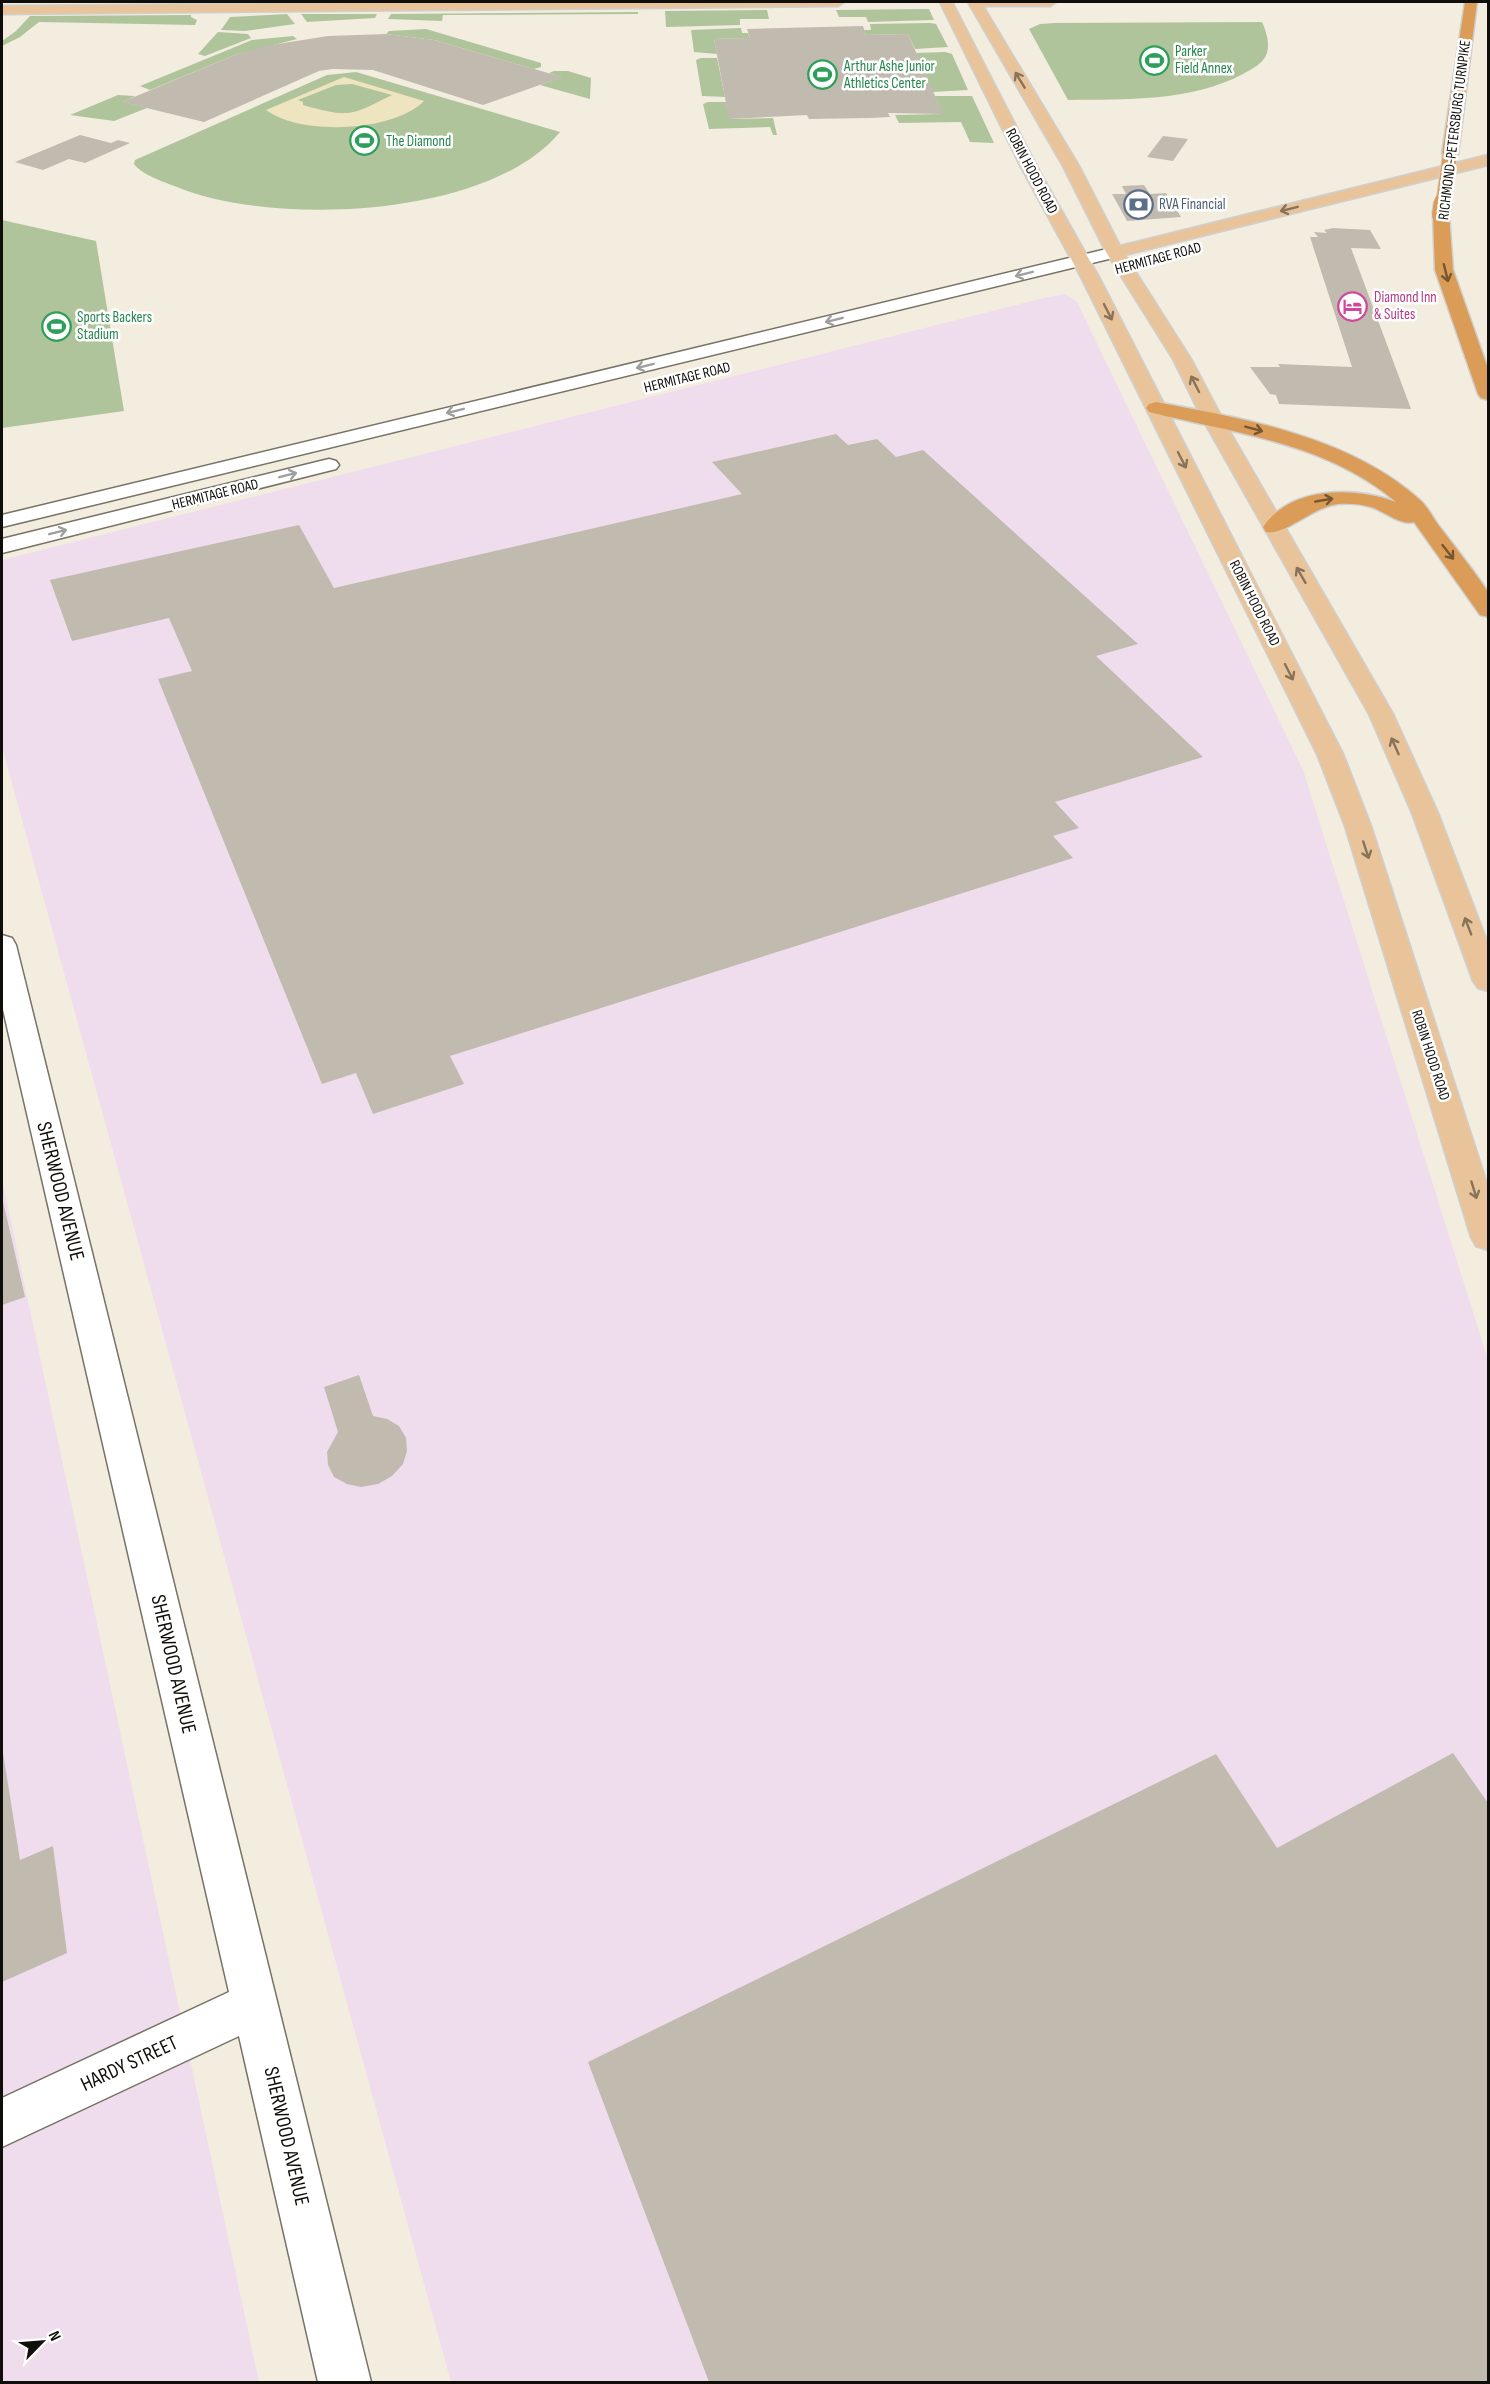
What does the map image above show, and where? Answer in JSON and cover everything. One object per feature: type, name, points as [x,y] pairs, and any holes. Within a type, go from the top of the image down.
[{"type":"highway","name":"RICHMOND-PETERSBURG TURNPIKE","points":[[1470,6],[1441,215],[1444,270],[1488,394]]},
{"type":"highway","points":[[1156,408],[1212,418],[1276,435],[1344,462],[1401,494],[1415,507],[1471,581],[1488,610]]},
{"type":"highway","points":[[1274,527],[1293,510],[1311,503],[1347,498],[1391,507],[1429,527]]},
{"type":"main road","points":[[2,10],[23,6],[838,2]]},
{"type":"main road","name":"ROBIN HOOD ROAD","points":[[946,2],[978,69],[1086,269],[1330,754],[1359,826],[1488,1237]]},
{"type":"main road","points":[[975,2],[1050,2]]},
{"type":"main road","name":"ROBIN HOOD ROAD","points":[[975,2],[1036,106],[1119,259],[1182,359],[1212,418],[1381,714],[1425,813],[1488,981]]},
{"type":"main road","points":[[978,69],[994,78],[1006,97],[1015,103],[1036,106]]},
{"type":"main road","name":"HERMITAGE ROAD","points":[[1086,269],[1119,259],[1298,221],[1366,190],[1488,160]]},
{"type":"street","name":"HERMITAGE ROAD","points":[[906,323],[1086,269]]},
{"type":"street","name":"HERMITAGE ROAD","points":[[2,521],[1086,269]]},
{"type":"street","name":"HERMITAGE ROAD","points":[[2,546],[350,460]]},
{"type":"street","name":"SHERWOOD AVENUE","points":[[2,945],[345,2382]]},
{"type":"street","name":"HARDY STREET","points":[[2,2122],[256,2004]]},
{"type":"shaded area","points":[[1065,294],[1077,302],[1303,770],[1488,1360],[1488,2382],[451,2382],[2,747],[2,560]]},
{"type":"shaded area","points":[[2,1179],[259,2382],[2,2382]]},
{"type":"green space","points":[[929,9],[934,20],[868,22],[866,17],[839,17],[836,10]]},
{"type":"green space","points":[[767,10],[769,19],[740,19],[740,25],[666,27],[665,11]]},
{"type":"green space","points":[[638,12],[638,14],[443,15],[442,21],[388,19],[391,14]]},
{"type":"green space","points":[[287,14],[295,24],[245,31],[221,30],[230,17]]},
{"type":"green space","points":[[301,14],[377,14],[375,18],[307,22]]},
{"type":"green space","points":[[191,15],[197,20],[195,25],[39,22],[20,37],[2,46],[2,41],[16,31],[30,16]]},
{"type":"green space","name":"Parker Field Annex","points":[[1262,22],[1268,41],[1267,53],[1260,63],[1243,74],[1201,90],[1157,97],[1112,99],[1068,100],[1029,29],[1040,24],[1055,23]]},
{"type":"green space","points":[[870,24],[936,24],[948,47],[915,49],[908,34],[866,35],[864,30],[871,30]]},
{"type":"green space","points":[[741,28],[742,33],[748,33],[750,38],[714,39],[717,54],[694,52],[691,30]]},
{"type":"green space","points":[[426,29],[541,63],[541,67],[534,69],[434,40],[386,34],[389,31]]},
{"type":"green space","points":[[218,32],[248,34],[251,38],[205,56],[198,54]]},
{"type":"green space","points":[[293,36],[297,39],[235,55],[150,90],[140,86],[252,40]]},
{"type":"green space","points":[[945,52],[952,54],[968,90],[933,92],[916,53]]},
{"type":"green space","points":[[717,58],[725,97],[702,96],[696,60]]},
{"type":"green space","points":[[568,71],[591,78],[590,99],[540,85],[561,77],[549,73]]},
{"type":"green space","name":"The Diamond","points":[[356,72],[560,132],[527,161],[484,182],[433,198],[378,207],[322,210],[268,207],[218,200],[148,175],[134,164],[135,160],[327,75]]},
{"type":"green space","points":[[118,95],[135,96],[123,102],[147,108],[114,121],[70,115]]},
{"type":"green space","points":[[935,96],[972,96],[994,143],[970,142],[961,122],[899,123],[895,115],[942,114]]},
{"type":"green space","points":[[726,102],[730,119],[773,118],[777,135],[773,135],[770,127],[709,129],[703,104]]},
{"type":"green space","name":"Sports Backers Stadium","points":[[2,220],[96,241],[124,411],[2,428]]},
{"type":"sand","points":[[344,77],[424,101],[410,111],[391,119],[346,127],[301,124],[281,118],[266,110]],"holes":[[[352,84],[392,95],[349,113],[331,112],[303,105],[303,102],[298,100],[336,85]]]},
{"type":"building","name":"Arthur Ashe Junior Athletics Center","points":[[863,26],[866,35],[908,34],[943,114],[888,113],[890,117],[870,118],[809,119],[807,115],[729,119],[714,39],[750,38],[747,29]]},
{"type":"building","points":[[386,34],[434,40],[562,77],[483,105],[373,70],[333,69],[319,71],[204,122],[122,102],[235,55],[265,46],[328,36]]},
{"type":"building","points":[[80,135],[111,143],[118,140],[130,143],[85,163],[69,159],[43,170],[15,162]]},
{"type":"building","points":[[1163,136],[1188,139],[1173,161],[1147,157]]},
{"type":"building","points":[[1144,185],[1150,194],[1166,193],[1181,217],[1127,221],[1112,194],[1126,194],[1122,186]]},
{"type":"building","name":"Diamond Inn & Suites","points":[[1333,228],[1370,230],[1381,249],[1351,248],[1411,409],[1279,404],[1276,395],[1270,394],[1250,367],[1280,367],[1278,364],[1352,367],[1310,237],[1318,237],[1314,232],[1327,233],[1324,230]]},
{"type":"building","points":[[836,434],[848,445],[877,439],[896,457],[923,450],[1138,644],[1096,656],[1203,757],[1055,802],[1079,828],[1053,836],[1073,858],[450,1056],[464,1084],[373,1114],[356,1073],[322,1084],[158,679],[192,671],[169,618],[72,641],[50,580],[299,525],[334,588],[742,494],[712,462]]},
{"type":"building","points":[[2,1197],[25,1297],[2,1305]]},
{"type":"building","points":[[359,1375],[373,1416],[387,1419],[399,1426],[406,1438],[407,1451],[403,1464],[392,1476],[378,1484],[361,1487],[347,1484],[334,1477],[328,1465],[327,1452],[338,1432],[324,1387]]},
{"type":"building","points":[[2,1746],[20,1860],[53,1846],[67,1953],[2,1982]]},
{"type":"building","points":[[1453,1753],[1488,1803],[1488,2382],[709,2382],[588,2062],[1216,1754],[1277,1848]]},
{"type":"place","name":"Parker Field Annex","points":[[1154,60]]},
{"type":"place","name":"Arthur Ashe Junior Athletics Center","points":[[823,75]]},
{"type":"place","name":"The Diamond","points":[[365,141]]},
{"type":"place","name":"RVA Financial","points":[[1138,204]]},
{"type":"place","name":"Diamond Inn & Suites","points":[[1353,306]]},
{"type":"place","name":"Sports Backers Stadium","points":[[56,326]]}]
